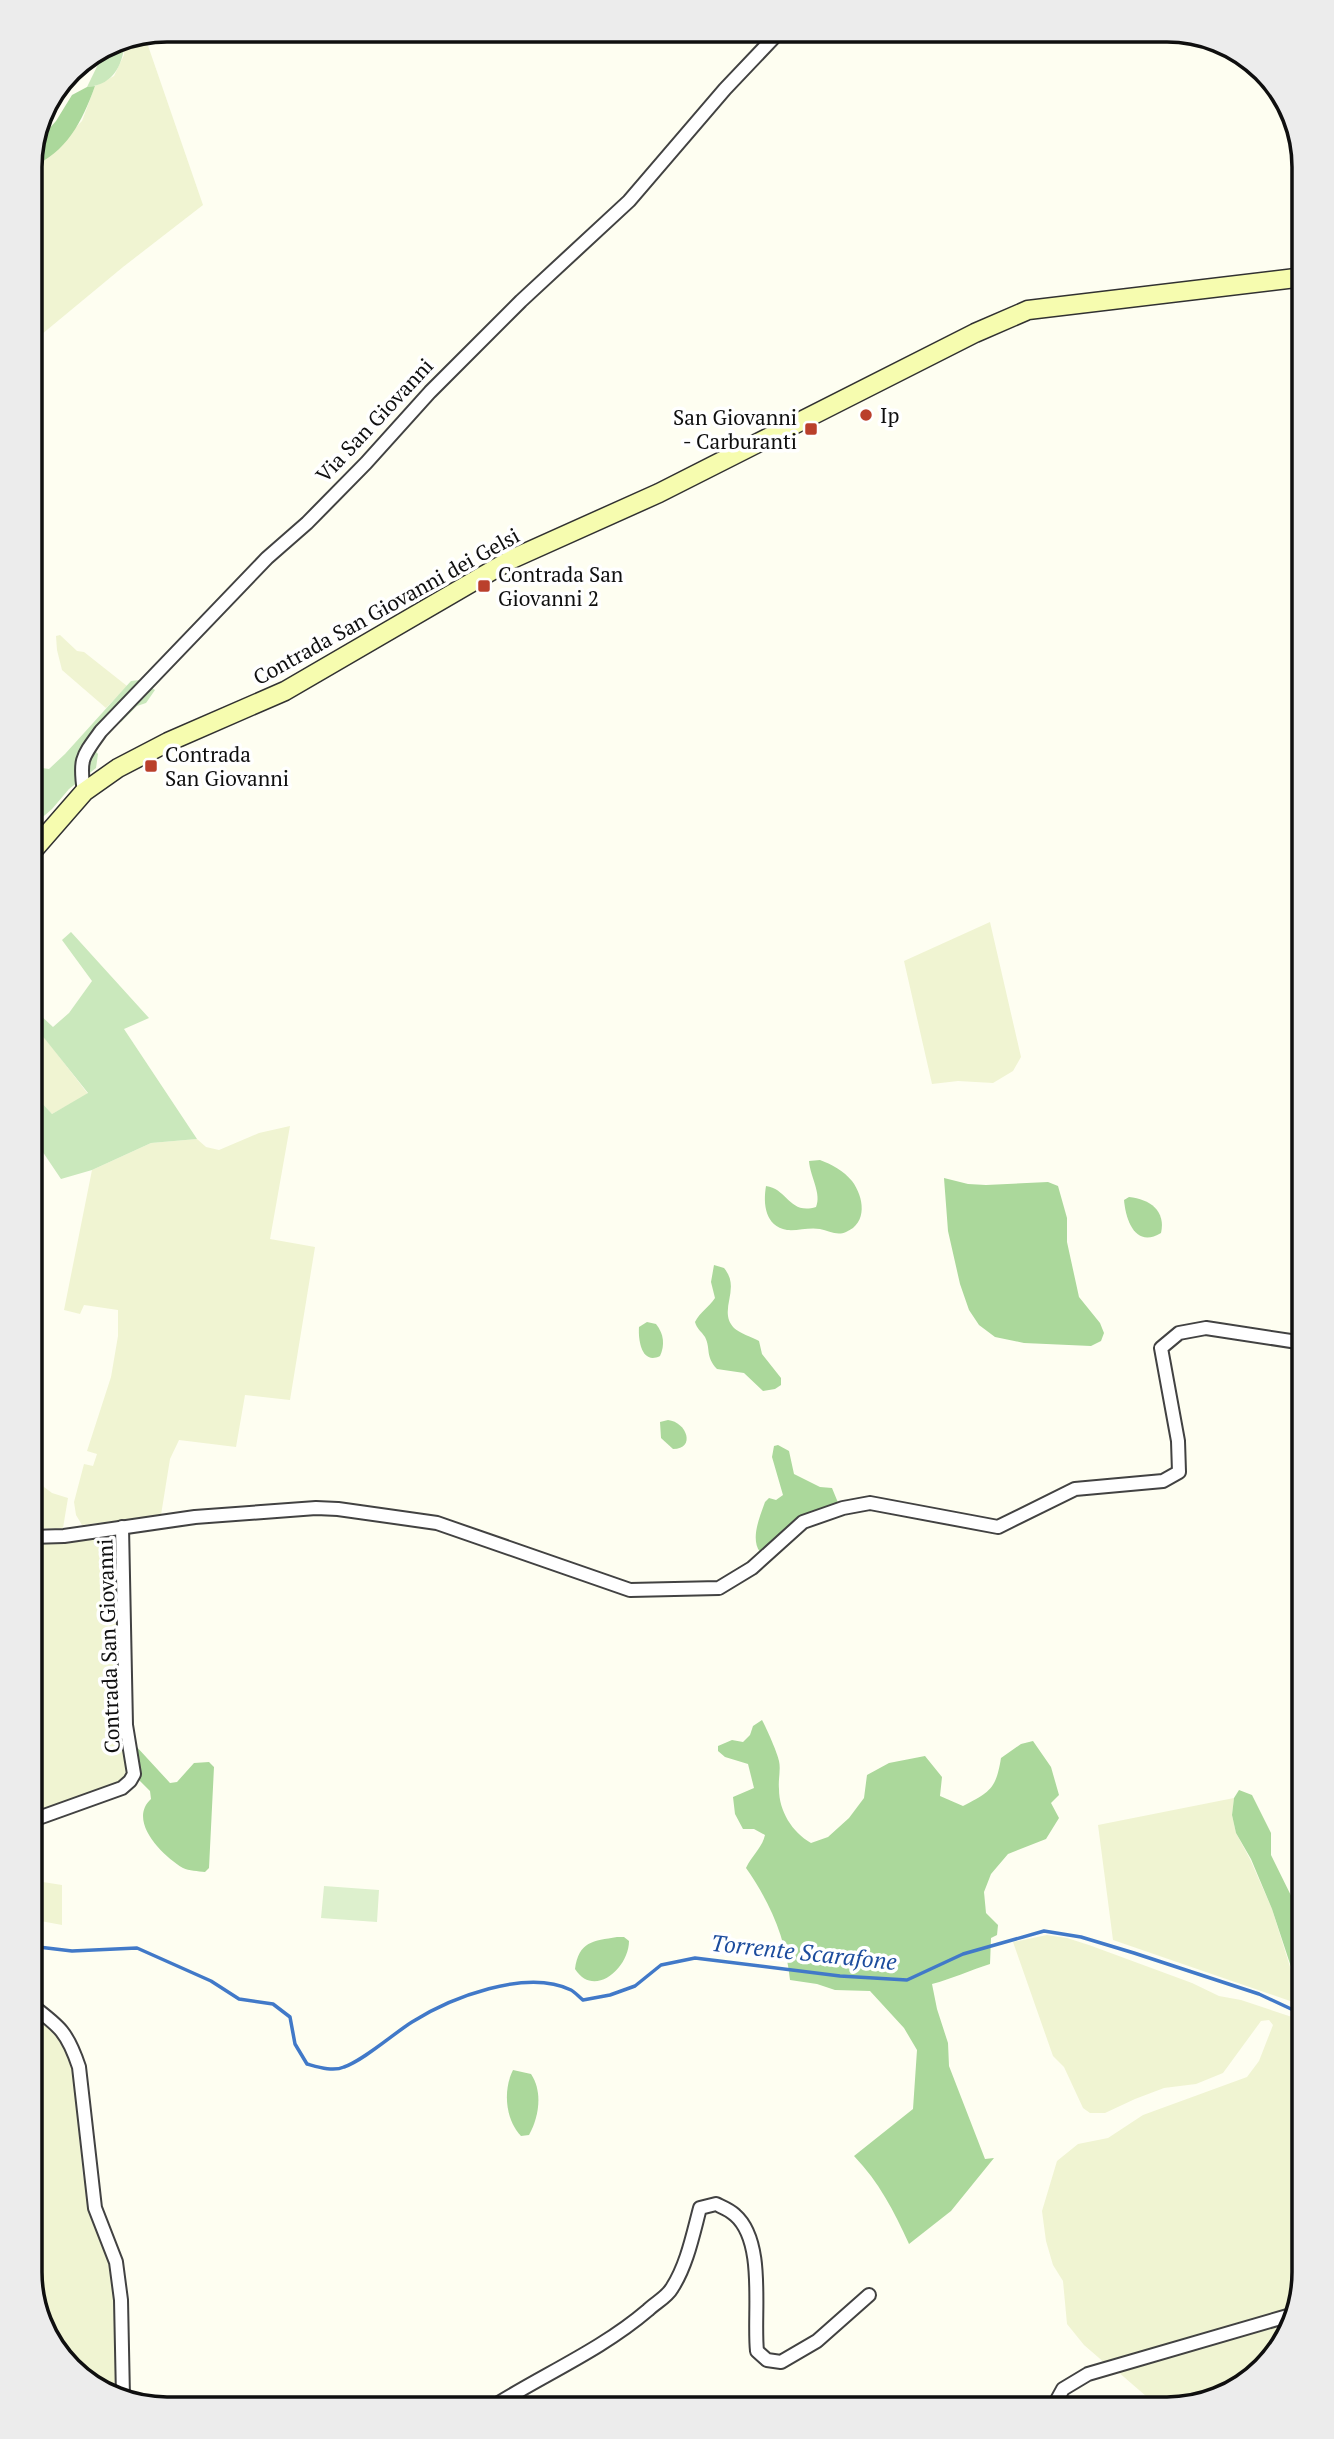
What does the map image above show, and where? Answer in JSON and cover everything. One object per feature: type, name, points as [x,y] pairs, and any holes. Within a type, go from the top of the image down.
[{"type":"main road","name":"Contrada San Giovanni dei Gelsi","points":[[84,792],[118,768],[168,742],[285,691],[513,559],[659,493],[916,362],[1028,310],[1292,278]]},
{"type":"main road","points":[[42,840],[84,792]]},
{"type":"street","name":"Via San Giovanni","points":[[84,792],[81,770],[83,756],[101,731],[267,558],[316,514],[430,392],[521,301],[629,201],[725,89],[770,42]]},
{"type":"street","points":[[42,1537],[64,1536],[195,1517],[316,1508],[338,1509],[437,1522],[629,1590],[719,1588],[752,1568],[803,1522],[843,1508],[870,1503],[998,1527],[1075,1489],[1163,1481],[1179,1472],[1178,1441],[1161,1348],[1179,1333],[1206,1328],[1292,1341]]},
{"type":"street","name":"Contrada San Giovanni","points":[[42,1817],[122,1788],[134,1774],[126,1725],[122,1527]]},
{"type":"street","points":[[42,2013],[62,2029],[79,2067],[95,2208],[116,2262],[121,2300],[123,2388]]},
{"type":"street","points":[[508,2397],[593,2350],[637,2319],[671,2290],[685,2259],[700,2208],[716,2204],[736,2216],[752,2242],[757,2351],[767,2360],[780,2362],[817,2341],[869,2295]]},
{"type":"street","points":[[1059,2397],[1063,2389],[1088,2374],[1283,2317]]},
{"type":"green space","points":[[147,43],[203,205],[42,334],[42,161],[82,121],[95,86],[114,76],[124,50]]},
{"type":"green space","points":[[124,50],[120,64],[111,77],[105,82],[87,87],[99,62]]},
{"type":"green space","points":[[95,86],[85,112],[72,134],[54,154],[42,162],[48,130],[72,95]]},
{"type":"green space","points":[[60,635],[77,651],[84,652],[127,686],[106,708],[62,670],[56,636]]},
{"type":"green space","points":[[139,680],[155,690],[146,703],[137,706],[121,722],[101,725],[87,742],[98,754],[96,768],[69,789],[42,818],[42,768],[49,769],[65,754],[131,681]]},
{"type":"green space","points":[[990,922],[1021,1057],[1013,1071],[993,1083],[958,1081],[932,1084],[904,961]]},
{"type":"green space","points":[[71,932],[149,1018],[124,1029],[197,1139],[151,1143],[92,1170],[61,1179],[42,1151],[42,1103],[52,1114],[88,1093],[42,1035],[42,1017],[53,1027],[69,1013],[92,981],[62,940]]},
{"type":"green space","points":[[42,1034],[88,1094],[52,1114],[42,1103]]},
{"type":"green space","points":[[290,1126],[270,1239],[315,1247],[290,1400],[245,1395],[236,1447],[179,1440],[170,1459],[161,1515],[82,1525],[76,1515],[74,1502],[84,1464],[93,1466],[97,1454],[87,1451],[111,1377],[118,1336],[118,1310],[84,1305],[80,1314],[64,1310],[92,1170],[151,1143],[197,1139],[206,1147],[219,1150],[259,1133]]},
{"type":"green space","points":[[820,1160],[849,1177],[856,1187],[862,1209],[858,1222],[853,1228],[839,1234],[816,1229],[780,1228],[767,1213],[766,1186],[773,1188],[800,1208],[816,1207],[818,1196],[809,1161]]},
{"type":"green space","points":[[944,1178],[968,1184],[1048,1182],[1058,1186],[1067,1218],[1067,1242],[1079,1297],[1100,1323],[1104,1333],[1101,1341],[1091,1346],[1024,1343],[995,1337],[979,1325],[969,1310],[960,1284],[948,1231]]},
{"type":"green space","points":[[1129,1197],[1150,1203],[1159,1212],[1161,1233],[1145,1237],[1134,1230],[1125,1208],[1124,1200]]},
{"type":"green space","points":[[714,1265],[724,1268],[729,1276],[729,1321],[736,1330],[759,1341],[762,1354],[781,1378],[781,1385],[775,1389],[763,1391],[744,1373],[717,1369],[711,1360],[707,1341],[695,1322],[715,1298],[711,1282]]},
{"type":"green space","points":[[647,1322],[656,1324],[663,1340],[660,1356],[654,1358],[645,1354],[640,1345],[639,1327]]},
{"type":"green space","points":[[668,1420],[680,1425],[684,1430],[687,1440],[680,1448],[673,1449],[661,1438],[660,1422]]},
{"type":"green space","points":[[778,1445],[789,1451],[794,1474],[820,1487],[832,1488],[839,1505],[800,1520],[760,1552],[756,1534],[765,1502],[769,1498],[776,1500],[783,1495],[772,1457],[774,1446]]},
{"type":"green space","points":[[42,1486],[52,1493],[68,1498],[63,1528],[42,1529]]},
{"type":"green space","points":[[118,1535],[126,1777],[119,1784],[42,1812],[42,1539]]},
{"type":"green space","points":[[762,1720],[779,1761],[780,1797],[784,1813],[798,1833],[811,1843],[828,1837],[849,1818],[864,1798],[867,1775],[889,1763],[925,1756],[942,1777],[940,1796],[963,1806],[986,1793],[994,1783],[1001,1758],[1021,1744],[1033,1741],[1051,1767],[1059,1795],[1051,1803],[1059,1818],[1046,1839],[1008,1854],[991,1874],[984,1892],[986,1913],[998,1925],[997,1935],[991,1938],[990,1964],[932,1984],[948,2043],[949,2066],[985,2159],[994,2158],[951,2211],[909,2244],[885,2197],[854,2156],[913,2109],[917,2050],[904,2028],[870,1991],[835,1990],[790,1980],[776,1921],[746,1868],[765,1835],[754,1829],[743,1829],[735,1814],[733,1797],[754,1788],[748,1764],[725,1757],[718,1751],[718,1746],[732,1740],[743,1742],[750,1735],[753,1726]]},
{"type":"green space","points":[[135,1745],[170,1783],[177,1782],[194,1763],[209,1762],[214,1767],[209,1868],[205,1872],[183,1868],[158,1847],[145,1827],[143,1817],[151,1799],[150,1791],[136,1777]]},
{"type":"green space","points":[[1239,1790],[1252,1795],[1271,1833],[1271,1855],[1292,1898],[1292,1970],[1272,1909],[1251,1859],[1236,1833],[1232,1815],[1234,1798]]},
{"type":"green space","points":[[1234,1798],[1232,1815],[1236,1833],[1272,1909],[1292,1972],[1292,2002],[1113,1940],[1098,1825]]},
{"type":"green space","points":[[42,1882],[62,1885],[62,1925],[42,1921]]},
{"type":"green space","points":[[324,1886],[379,1890],[377,1922],[321,1918]]},
{"type":"green space","points":[[1047,1935],[1067,1938],[1192,1983],[1219,1996],[1241,2000],[1292,2017],[1292,2272],[1285,2313],[1106,2364],[1084,2345],[1067,2324],[1063,2281],[1053,2265],[1042,2211],[1057,2161],[1078,2144],[1108,2138],[1143,2115],[1247,2077],[1259,2061],[1273,2025],[1269,2020],[1261,2021],[1223,2073],[1196,2084],[1164,2088],[1105,2113],[1090,2113],[1083,2108],[1064,2067],[1053,2056],[1013,1942]]},
{"type":"green space","points":[[624,1937],[629,1941],[623,1961],[617,1970],[600,1980],[583,1978],[575,1969],[584,1948],[594,1941]]},
{"type":"green space","points":[[42,2021],[57,2033],[69,2057],[83,2176],[96,2225],[110,2262],[116,2308],[118,2386],[98,2376],[73,2354],[59,2335],[44,2296]]},
{"type":"green space","points":[[513,2070],[531,2074],[537,2089],[537,2113],[529,2135],[521,2136],[509,2113],[507,2095]]},
{"type":"green space","points":[[1280,2324],[1271,2341],[1249,2366],[1230,2380],[1191,2395],[1147,2397],[1117,2371]]},
{"type":"waterway","name":"Torrente Scarafone","points":[[42,1947],[72,1951],[137,1948],[211,1981],[239,1999],[273,2004],[290,2017],[295,2044],[307,2064],[330,2069],[352,2064],[412,2022],[447,2004],[511,1984],[553,1984],[571,1990],[583,2000],[610,1995],[635,1986],[661,1965],[695,1958],[840,1976],[907,1980],[963,1954],[1044,1931],[1081,1937],[1134,1953],[1259,1994],[1292,2009]]},
{"type":"place","name":"Ip","points":[[866,415]]},
{"type":"place","name":"San Giovanni - Carburanti","points":[[811,429]]},
{"type":"place","name":"Contrada San Giovanni 2","points":[[484,586]]},
{"type":"place","name":"Contrada San Giovanni","points":[[151,766]]}]
